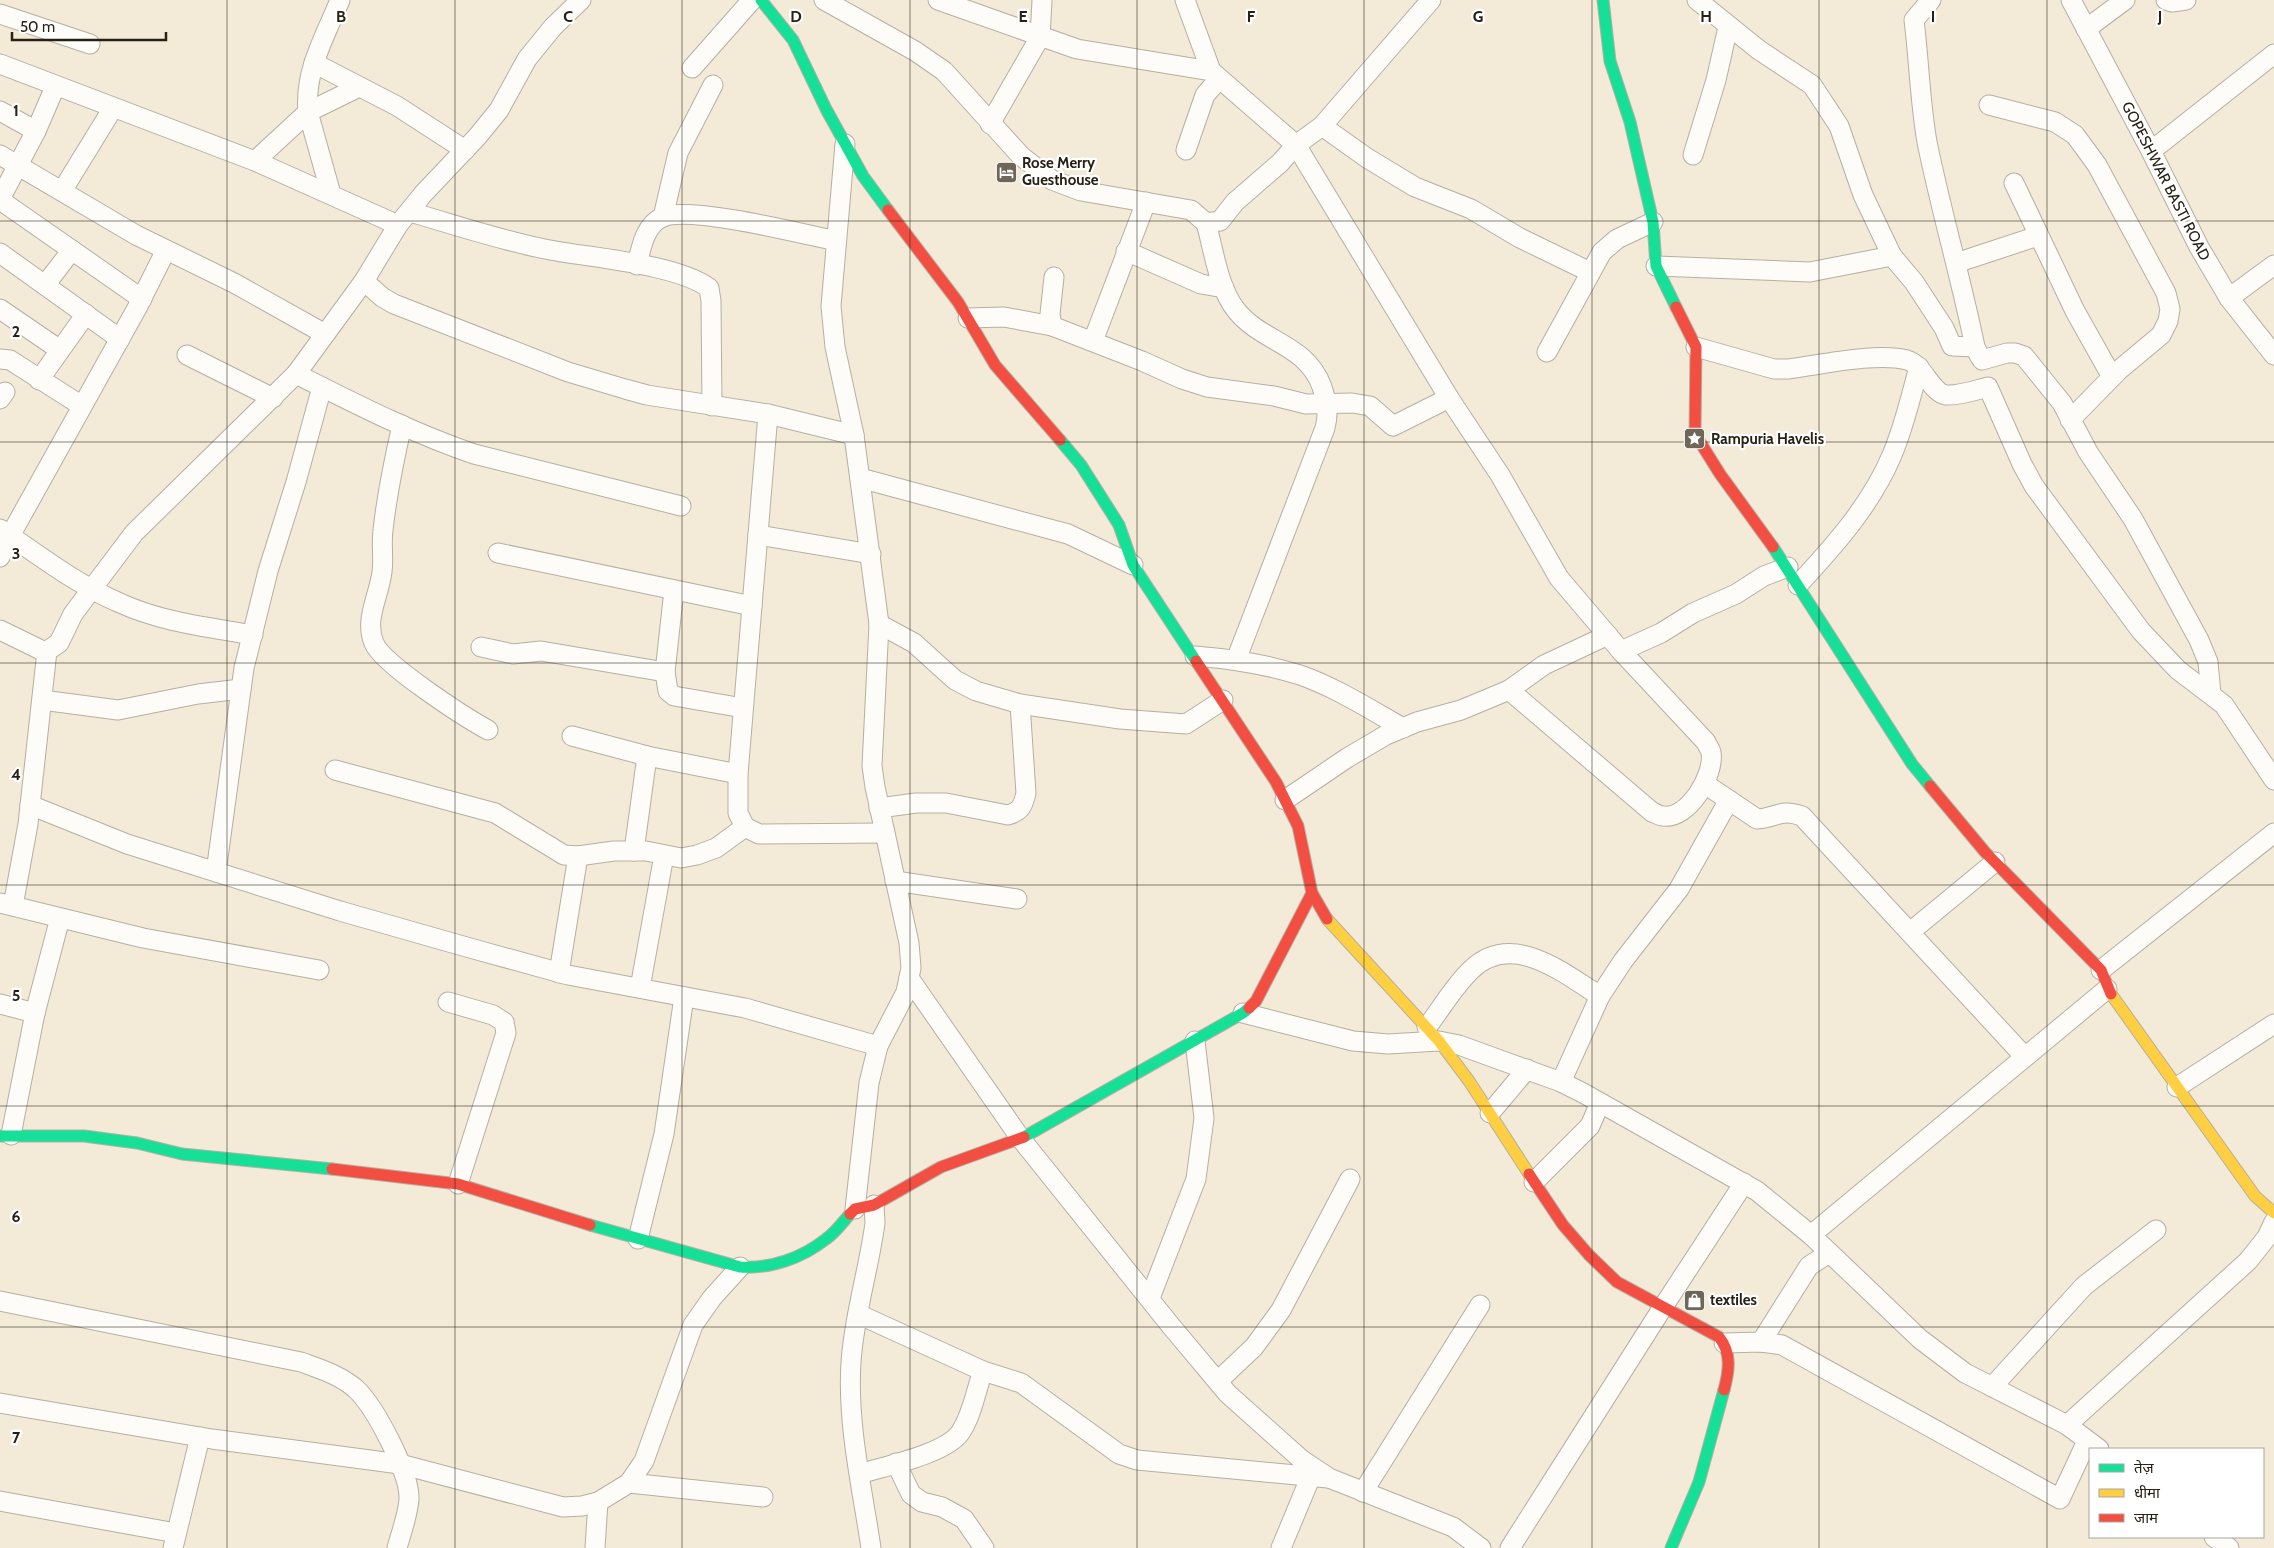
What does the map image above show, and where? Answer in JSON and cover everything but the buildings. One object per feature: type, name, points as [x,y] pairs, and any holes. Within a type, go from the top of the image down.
[{"type":"street","points":[[330,194],[308,112],[309,81],[314,63],[340,0]]},
{"type":"street","points":[[319,970],[143,938],[7,904],[30,805],[48,652],[59,643],[73,614],[134,534],[296,374],[364,281],[404,218],[423,194],[465,150],[499,110],[527,59],[553,27],[581,0]]},
{"type":"street","points":[[692,68],[752,0]]},
{"type":"street","points":[[761,0],[793,40],[863,176],[968,318],[995,365],[1081,465],[1119,525],[1133,565],[1195,656],[1276,782],[1298,826],[1312,893],[1330,926],[1433,1034],[1490,1113],[1563,1225],[1604,1270],[1617,1282],[1719,1337],[1724,1343],[1729,1362],[1727,1377],[1699,1482],[1671,1548]]},
{"type":"street","points":[[824,0],[915,51],[944,71],[1021,156],[1052,180],[1081,191],[1191,210],[1206,224],[1224,288],[1235,308],[1248,323],[1306,361],[1317,373],[1328,405],[1325,428],[1236,660]]},
{"type":"street","points":[[938,0],[1040,37],[1100,54],[1215,75]]},
{"type":"street","points":[[990,124],[1040,37],[1042,0]]},
{"type":"street","points":[[1185,0],[1215,75],[1296,145],[1449,398],[1500,475],[1559,578],[1621,651],[1706,742],[1711,752],[1705,784],[1690,804],[1676,814],[1664,816],[1652,812],[1509,690]]},
{"type":"street","points":[[1603,0],[1610,61],[1630,122],[1653,222],[1656,266],[1696,348],[1695,434],[1720,474],[1788,566],[1798,585],[1912,764],[1962,826],[1995,862],[2101,970],[2107,989],[2176,1087],[2255,1196],[2274,1213]]},
{"type":"street","points":[[1697,0],[1728,27],[1812,85],[1839,126],[1863,195],[1892,256],[1914,282],[1944,328],[1952,346],[1979,354],[2015,352],[2024,356],[2062,403],[2088,452],[2133,519],[2194,631],[2208,662],[2211,694]]},
{"type":"street","points":[[1931,0],[1914,20],[1927,140],[1943,217],[1988,387],[2022,464],[2034,486],[2141,631],[2178,670],[2211,694],[2232,715],[2274,780]]},
{"type":"street","name":"GOPESHWAR BASTI ROAD","points":[[2070,0],[2151,151],[2199,247],[2229,298],[2274,354]]},
{"type":"street","points":[[2086,29],[2125,0]]},
{"type":"street","points":[[2166,0],[2172,2],[2186,0]]},
{"type":"street","points":[[1206,224],[1220,221],[1234,202],[1280,163],[1296,145],[1322,126],[1423,3]]},
{"type":"street","points":[[2,14],[90,44]]},
{"type":"street","points":[[1693,155],[1728,27]]},
{"type":"street","points":[[2151,151],[2274,54]]},
{"type":"street","points":[[314,63],[396,106],[465,150]]},
{"type":"street","points":[[0,64],[55,87],[255,161],[330,194],[404,218],[514,242],[637,265],[699,281],[709,288],[711,301],[712,406]]},
{"type":"street","points":[[1186,150],[1205,95],[1215,75]]},
{"type":"street","points":[[663,217],[678,153],[713,85]]},
{"type":"street","points":[[55,87],[36,131],[0,200],[142,299]]},
{"type":"street","points":[[255,161],[308,112],[359,87]]},
{"type":"street","points":[[1989,105],[2055,122],[2075,135],[2097,165],[2166,293],[2170,309],[2168,321],[2161,335],[2112,377],[2070,420]]},
{"type":"street","points":[[62,191],[113,108]]},
{"type":"street","points":[[0,111],[36,131]]},
{"type":"street","points":[[1322,126],[1367,158],[1416,187],[1471,209],[1520,238],[1590,272]]},
{"type":"street","points":[[845,144],[831,306],[836,347],[854,435],[879,624],[872,766],[879,808],[908,943],[911,968],[906,992],[878,1046],[869,1083],[855,1209]]},
{"type":"street","points":[[0,155],[136,235],[234,283],[325,334]]},
{"type":"street","points":[[2014,183],[2075,311],[2112,377]]},
{"type":"street","points":[[1093,341],[1146,202]]},
{"type":"street","points":[[637,265],[643,241],[650,227],[663,217],[680,214],[732,220],[836,241]]},
{"type":"street","points":[[1547,352],[1602,252],[1617,239],[1653,222]]},
{"type":"street","points":[[1956,263],[2038,236]]},
{"type":"street","points":[[45,285],[72,250]]},
{"type":"street","points":[[0,557],[5,533],[82,406],[142,299],[166,250]]},
{"type":"street","points":[[1126,251],[1201,284],[1224,288]]},
{"type":"street","points":[[0,253],[120,339]]},
{"type":"street","points":[[1656,266],[1810,272],[1892,256]]},
{"type":"street","points":[[2229,298],[2274,265]]},
{"type":"street","points":[[1052,326],[1050,314],[1054,277]]},
{"type":"street","points":[[364,281],[382,297],[394,304],[568,372],[647,395],[768,414],[854,435]]},
{"type":"street","points":[[0,309],[60,350]]},
{"type":"street","points":[[39,380],[86,314]]},
{"type":"street","points":[[968,318],[1004,317],[1052,326],[1093,341],[1182,379],[1207,387],[1274,396],[1306,404],[1352,403],[1370,406],[1394,426],[1449,398]]},
{"type":"street","points":[[1696,348],[1774,369],[1788,370],[1885,358],[1908,360],[1919,367],[1940,393],[1947,395],[1988,387]]},
{"type":"street","points":[[187,355],[273,398]]},
{"type":"street","points":[[0,359],[10,360],[82,406]]},
{"type":"street","points":[[1798,585],[1851,525],[1892,456],[1919,367]]},
{"type":"street","points":[[296,374],[402,425],[474,454],[682,506]]},
{"type":"street","points":[[216,872],[241,689],[252,635],[268,571],[296,482],[322,387]]},
{"type":"street","points":[[768,414],[738,774],[738,812],[745,827],[760,834],[885,833]]},
{"type":"street","points":[[402,425],[388,488],[382,534],[382,570],[370,629],[374,644],[394,667],[468,720],[488,730]]},
{"type":"street","points":[[860,478],[1068,534],[1133,565]]},
{"type":"street","points":[[5,533],[91,589],[120,604],[164,619],[252,635]]},
{"type":"street","points":[[758,535],[871,554]]},
{"type":"street","points":[[498,553],[752,606]]},
{"type":"street","points":[[1621,651],[1661,633],[1692,613],[1736,594],[1764,576],[1788,566]]},
{"type":"street","points":[[674,590],[665,672],[668,691],[674,696],[744,708]]},
{"type":"street","points":[[879,624],[914,643],[955,680],[976,691],[1020,704],[1120,719],[1186,724],[1223,700]]},
{"type":"street","points":[[0,630],[48,652]]},
{"type":"street","points":[[1285,800],[1347,758],[1386,735],[1461,710],[1509,690],[1544,665],[1608,635]]},
{"type":"street","points":[[481,647],[513,654],[541,651],[665,672]]},
{"type":"street","points":[[1195,656],[1258,664],[1302,676],[1363,705],[1403,728]]},
{"type":"street","points":[[42,700],[118,710],[198,694],[241,689]]},
{"type":"street","points":[[879,808],[916,803],[946,803],[1008,815],[1016,813],[1022,807],[1026,793],[1020,704]]},
{"type":"street","points":[[572,736],[647,756],[738,774]]},
{"type":"street","points":[[634,851],[647,756]]},
{"type":"street","points":[[335,770],[495,813],[559,853],[578,856],[614,851],[634,851],[681,858],[697,855],[729,840],[745,827]]},
{"type":"street","points":[[1705,784],[1757,819],[1766,819],[1782,812],[1790,812],[1802,816],[2025,1057]]},
{"type":"street","points":[[1561,1082],[1600,996],[1623,960],[1679,889],[1729,800]]},
{"type":"street","points":[[30,805],[127,844],[340,911],[559,973],[745,1008],[878,1046]]},
{"type":"street","points":[[2101,970],[2274,833]]},
{"type":"street","points":[[640,988],[664,855]]},
{"type":"street","points":[[559,973],[578,856]]},
{"type":"street","points":[[1910,932],[1995,862]]},
{"type":"street","points":[[895,881],[1016,899]]},
{"type":"street","points":[[60,918],[6,1136],[84,1136],[137,1143],[182,1154],[379,1173],[458,1184],[638,1240],[740,1267],[757,1268],[790,1260],[827,1239],[855,1209],[874,1205],[942,1167],[1021,1139],[1243,1013],[1256,1001],[1312,893]]},
{"type":"street","points":[[1433,1034],[1470,971],[1493,955],[1508,953],[1542,962],[1600,996]]},
{"type":"street","points":[[909,978],[1021,1139],[1171,1326],[1228,1394],[1320,1477]]},
{"type":"street","points":[[1811,1235],[2107,989]]},
{"type":"street","points":[[638,1240],[664,1134],[684,997]]},
{"type":"street","points":[[448,1002],[494,1015],[504,1022],[506,1033],[458,1184]]},
{"type":"street","points":[[0,1004],[35,1013]]},
{"type":"street","points":[[1243,1013],[1368,1043],[1388,1044],[1433,1034],[1561,1082],[1757,1191],[1811,1235],[1920,1339],[1965,1373],[2067,1425],[2093,1445]]},
{"type":"street","points":[[2176,1087],[2274,1024]]},
{"type":"street","points":[[1150,1298],[1196,1178],[1204,1118],[1195,1041]]},
{"type":"street","points":[[1490,1113],[1527,1068]]},
{"type":"street","points":[[1534,1182],[1590,1126],[1600,1102]]},
{"type":"street","points":[[1218,1381],[1254,1347],[1281,1310],[1350,1179]]},
{"type":"street","points":[[1510,1548],[1744,1183]]},
{"type":"street","points":[[871,1548],[851,1395],[851,1361],[858,1314],[873,1242],[874,1205]]},
{"type":"street","points":[[2067,1425],[2248,1261],[2267,1237],[2274,1222]]},
{"type":"street","points":[[1992,1387],[2084,1286],[2156,1230]]},
{"type":"street","points":[[1761,1342],[1809,1266],[1829,1253]]},
{"type":"street","points":[[0,1403],[200,1437],[400,1464],[563,1506],[582,1506],[598,1502],[629,1483],[644,1461],[693,1325],[712,1298],[740,1267]]},
{"type":"street","points":[[0,1301],[301,1362],[334,1374],[355,1389],[372,1409],[400,1464],[409,1498],[397,1548]]},
{"type":"street","points":[[1363,1492],[1480,1305]]},
{"type":"street","points":[[858,1314],[983,1371],[1021,1383],[1119,1454],[1137,1460],[1320,1477],[1453,1527],[1481,1548]]},
{"type":"street","points":[[1724,1343],[1761,1342],[1782,1345],[2060,1499],[2089,1452]]},
{"type":"street","points":[[860,1474],[939,1449],[952,1441],[960,1433],[983,1371]]},
{"type":"street","points":[[0,1501],[174,1540],[200,1437]]},
{"type":"street","points":[[896,1463],[911,1494],[922,1502],[942,1507],[964,1520],[984,1548]]},
{"type":"street","points":[[1280,1548],[1320,1477]]},
{"type":"street","points":[[629,1483],[764,1497]]},
{"type":"street","points":[[595,1548],[598,1502]]},
{"type":"street","points":[[2215,1538],[2229,1548]]},
{"type":"traffic: fast","points":[[761,0],[793,40],[826,109],[863,176],[888,210]]},
{"type":"traffic: fast","points":[[1603,0],[1610,61],[1630,122],[1653,222],[1656,266],[1676,307]]},
{"type":"traffic: fast","points":[[1060,440],[1081,465],[1119,525],[1133,565],[1196,661]]},
{"type":"traffic: fast","points":[[1773,547],[1912,764],[1930,786]]},
{"type":"traffic: fast","points":[[1024,1137],[1249,1008]]},
{"type":"traffic: fast","points":[[0,1136],[84,1136],[137,1143],[182,1154],[332,1169]]},
{"type":"traffic: fast","points":[[590,1225],[740,1267],[752,1267],[775,1264],[807,1252],[829,1237],[850,1214]]},
{"type":"traffic: fast","points":[[1671,1548],[1699,1482],[1724,1390]]},
{"type":"traffic: slow","points":[[1327,919],[1439,1041],[1469,1081],[1529,1174]]},
{"type":"traffic: slow","points":[[2111,994],[2255,1196],[2274,1213]]},
{"type":"traffic: jam","points":[[888,210],[958,302],[995,365],[1060,440]]},
{"type":"traffic: jam","points":[[1676,307],[1696,347],[1695,434],[1720,474],[1773,547]]},
{"type":"traffic: jam","points":[[1196,661],[1276,782],[1298,826],[1312,893],[1327,919]]},
{"type":"traffic: jam","points":[[1930,786],[1985,852],[2101,970],[2111,994]]},
{"type":"traffic: jam","points":[[1249,1008],[1256,1001],[1312,893]]},
{"type":"traffic: jam","points":[[850,1214],[855,1209],[874,1205],[941,1167],[1024,1137]]},
{"type":"traffic: jam","points":[[332,1169],[458,1184],[590,1225]]},
{"type":"traffic: jam","points":[[1529,1174],[1563,1225],[1589,1255],[1617,1282],[1719,1337],[1728,1356],[1724,1390]]},
{"type":"place","name":"Rose Merry Guesthouse","points":[[1006,172]]},
{"type":"place","name":"Rampuria Havelis","points":[[1695,439]]},
{"type":"place","name":"textiles","points":[[1694,1300]]}]
